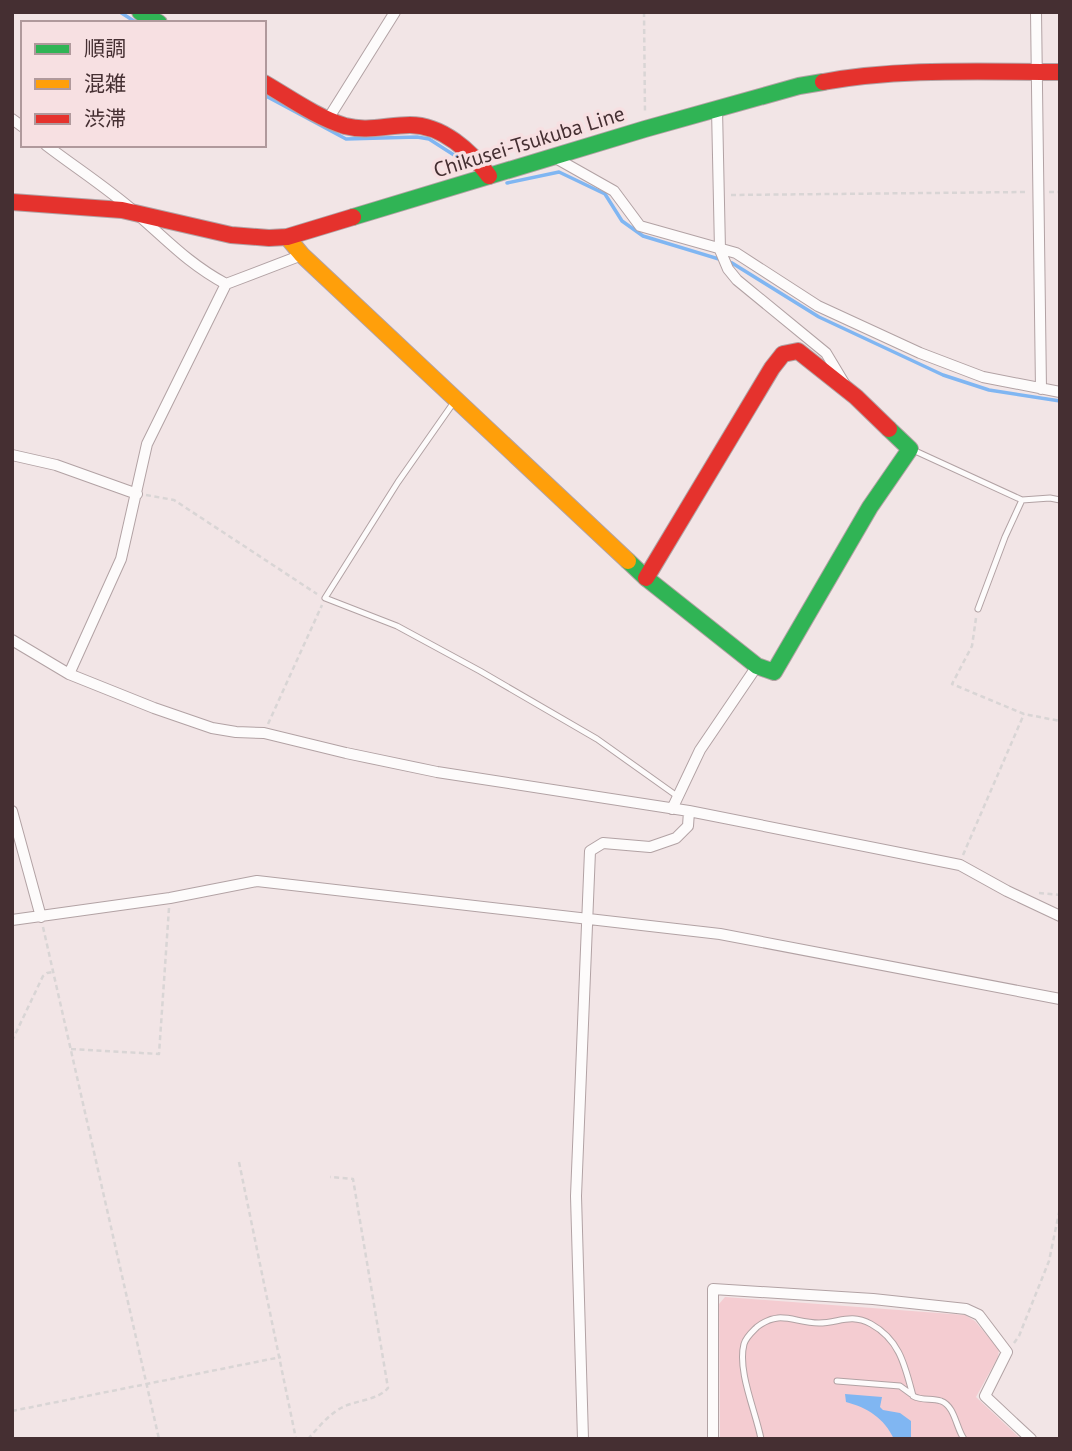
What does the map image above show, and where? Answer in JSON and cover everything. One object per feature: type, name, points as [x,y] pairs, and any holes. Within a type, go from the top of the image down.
[{"type":"street","points":[[140,12],[156,21]]},
{"type":"street","points":[[328,119],[395,12]]},
{"type":"street","points":[[1036,12],[1041,389]]},
{"type":"street","name":"Chikusei-Tsukuba Line","points":[[12,202],[136,213],[271,239],[287,237],[551,156],[799,86],[857,76],[935,72],[1060,72]]},
{"type":"street","points":[[266,84],[347,127],[414,125],[434,131],[479,161],[489,176]]},
{"type":"street","points":[[717,109],[720,250],[728,269],[737,280],[826,353],[852,394]]},
{"type":"street","points":[[49,147],[136,213],[169,246],[200,270],[226,284]]},
{"type":"street","points":[[551,156],[614,191],[640,226],[736,253],[818,306],[920,354],[983,377],[1060,392]]},
{"type":"street","points":[[287,237],[302,255],[646,578],[757,666],[774,672],[870,507],[910,449],[852,394],[799,351],[783,354],[646,578]]},
{"type":"street","points":[[69,674],[121,559],[147,444],[226,284],[302,255]]},
{"type":"street","points":[[12,455],[56,465],[137,494]]},
{"type":"street","points":[[12,640],[69,674],[212,728],[264,733],[437,772],[689,811],[960,865],[1060,916]]},
{"type":"street","points":[[672,809],[700,750],[757,666]]},
{"type":"street","points":[[12,811],[41,917]]},
{"type":"street","points":[[583,1439],[576,1196],[590,851],[603,843],[650,847],[676,838],[688,826],[689,811]]},
{"type":"street","points":[[12,920],[170,898],[257,881],[720,934],[1060,999]]},
{"type":"street","points":[[713,1439],[713,1289],[966,1308],[979,1315],[1007,1352],[985,1396],[1031,1439]]},
{"type":"lane","points":[[455,399],[398,482],[325,598],[397,626],[480,671],[597,739],[677,796]]},
{"type":"lane","points":[[910,449],[1022,500],[1060,500]]},
{"type":"lane","points":[[978,609],[1004,537],[1022,500]]},
{"type":"lane","points":[[761,1439],[745,1373],[744,1349],[745,1341],[751,1333],[776,1317],[810,1323],[854,1318],[871,1324],[888,1336],[902,1355],[913,1396]]},
{"type":"lane","points":[[837,1381],[900,1386],[919,1399],[941,1401],[948,1406],[964,1439]]},
{"type":"path","points":[[644,12],[645,129]]},
{"type":"path","points":[[718,195],[1060,192]]},
{"type":"path","points":[[137,494],[174,500],[290,578],[325,598],[264,733]]},
{"type":"path","points":[[978,609],[972,646],[952,684],[1024,714],[1060,722]]},
{"type":"path","points":[[960,865],[963,851],[1024,714]]},
{"type":"path","points":[[71,1049],[159,1054],[170,898]]},
{"type":"path","points":[[41,917],[159,1439]]},
{"type":"path","points":[[12,1041],[43,976],[47,972],[54,972]]},
{"type":"path","points":[[239,1162],[296,1439]]},
{"type":"path","points":[[308,1439],[340,1408],[376,1396],[388,1388],[353,1179],[330,1177]]},
{"type":"path","points":[[1007,1352],[1019,1336],[1049,1261],[1060,1208]]},
{"type":"path","points":[[12,1411],[281,1357]]},
{"type":"shaded area","points":[[725,1297],[965,1315],[975,1321],[999,1350],[998,1357],[976,1397],[1021,1439],[720,1439],[719,1304]]},
{"type":"water","points":[[845,1394],[882,1397],[880,1407],[883,1410],[900,1413],[911,1421],[911,1439],[894,1439],[875,1415],[846,1402]]},
{"type":"waterway","points":[[120,12],[134,21]]},
{"type":"waterway","points":[[266,96],[346,139],[429,139],[468,164]]},
{"type":"waterway","points":[[507,183],[559,172],[605,194],[622,221],[643,236],[732,263],[819,317],[943,375],[989,390],[1060,401]]},
{"type":"traffic: fast","points":[[140,12],[156,21]]},
{"type":"traffic: fast","points":[[353,217],[645,129],[799,86],[823,82]]},
{"type":"traffic: fast","points":[[628,561],[757,666],[774,672],[870,507],[910,449],[889,429]]},
{"type":"traffic: slow","points":[[287,237],[302,255],[628,561]]},
{"type":"traffic: jam","points":[[823,82],[911,73],[1060,72]]},
{"type":"traffic: jam","points":[[266,84],[313,112],[345,126],[369,128],[410,125],[433,129],[465,149],[489,176]]},
{"type":"traffic: jam","points":[[12,202],[122,210],[231,235],[269,238],[287,237],[353,217]]},
{"type":"traffic: jam","points":[[646,578],[783,354],[798,351],[856,397],[889,429]]}]
